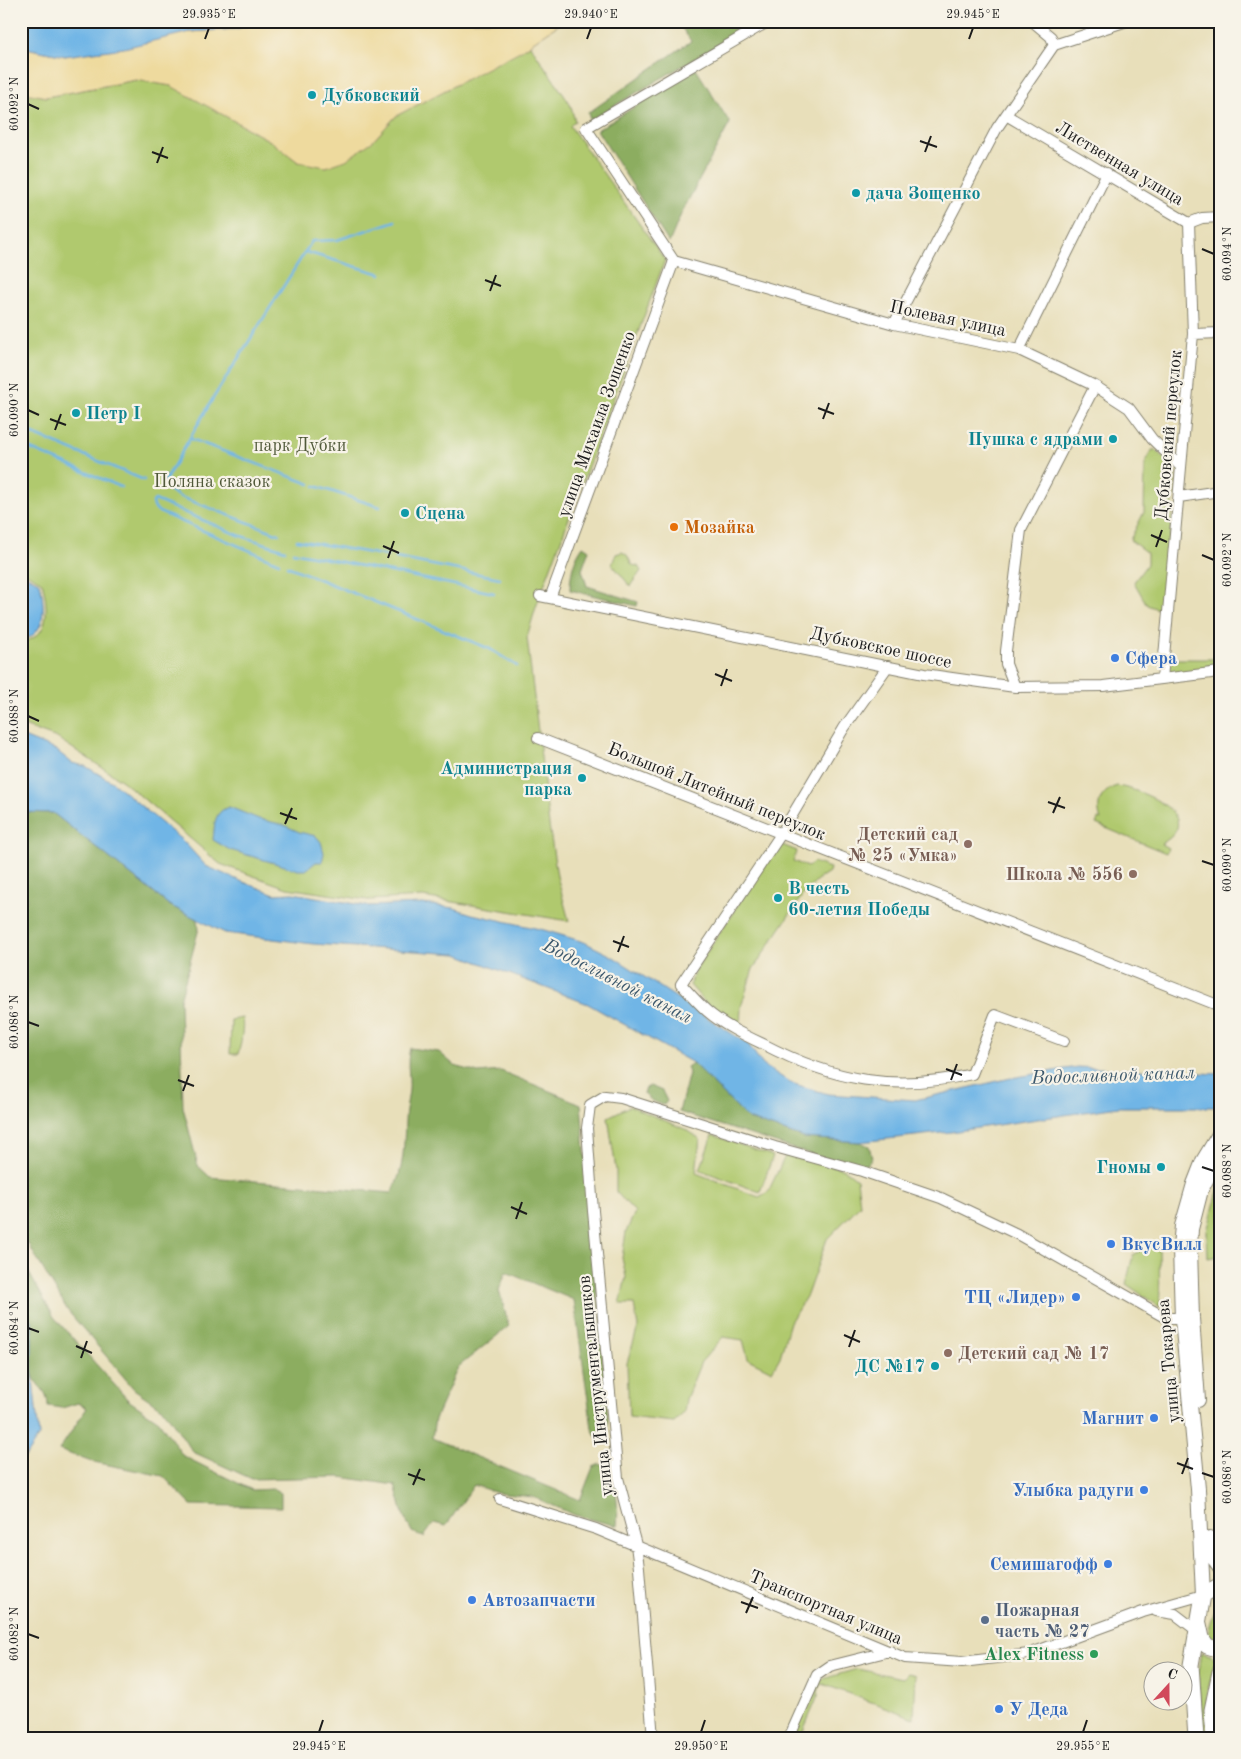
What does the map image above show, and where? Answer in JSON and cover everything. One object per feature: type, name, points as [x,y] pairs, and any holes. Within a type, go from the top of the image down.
[{"type":"highway","points":[[1196,1738],[1191,1664],[1197,1625],[1203,1595],[1220,1585]]},
{"type":"highway","points":[[1197,1625],[1204,1642],[1211,1649],[1220,1650]]},
{"type":"highway","points":[[1214,1738],[1212,1710],[1220,1672]]},
{"type":"main road","name":"улица Токарева","points":[[1220,1133],[1203,1161],[1187,1203],[1182,1226],[1180,1256],[1212,1556],[1220,1567]]},
{"type":"main road","name":"улица Токарева","points":[[1203,1595],[1187,1318],[1191,1229],[1201,1190],[1220,1153]]},
{"type":"street","points":[[674,261],[586,128],[769,21]]},
{"type":"street","points":[[1032,21],[1051,37],[1054,45]]},
{"type":"street","points":[[894,324],[1006,115],[1054,45],[1127,21]]},
{"type":"street","name":"Лиственная улица","points":[[1006,115],[1107,172],[1189,223],[1202,218],[1220,217]]},
{"type":"street","points":[[1019,350],[1107,172]]},
{"type":"street","name":"Дубковский переулок","points":[[1162,679],[1193,334],[1189,223]]},
{"type":"street","name":"Полевая улица","points":[[674,261],[894,324],[1019,350],[1095,386],[1128,408],[1152,438],[1181,467]]},
{"type":"street","name":"улица Михаила Зощенко","points":[[545,597],[674,261]]},
{"type":"street","points":[[1193,334],[1220,333]]},
{"type":"street","points":[[1015,687],[1006,664],[1006,651],[1021,530],[1095,386]]},
{"type":"street","points":[[1179,497],[1220,491]]},
{"type":"street","name":"Дубковское шоссе","points":[[545,597],[960,680],[1015,687],[1075,688],[1220,672]]},
{"type":"street","points":[[888,666],[844,728],[781,834],[680,984],[708,1012],[744,1035],[790,1058],[830,1074],[855,1078],[913,1083],[940,1081],[972,1074],[995,1015],[1064,1041]]},
{"type":"street","name":"Большой Литейный переулок","points":[[538,738],[1220,1006]]},
{"type":"street","name":"улица Инструментальщиков","points":[[653,1738],[636,1545],[618,1478],[587,1128],[590,1105],[605,1096],[621,1098],[775,1147],[862,1171],[941,1198],[1017,1234],[1166,1318],[1187,1318]]},
{"type":"street","name":"Транспортная улица","points":[[500,1499],[596,1529],[905,1658],[937,1662],[979,1661],[1029,1654],[1147,1611],[1203,1595]]},
{"type":"street","name":"Транспортная улица","points":[[1147,1611],[1175,1614],[1197,1625]]},
{"type":"street","points":[[789,1738],[816,1675],[830,1666],[890,1651]]},
{"type":"green space","points":[[677,21],[759,21],[590,120],[588,113],[691,41]]},
{"type":"green space","name":"парк Дубки","points":[[530,45],[570,104],[575,121],[570,126],[665,260],[536,607],[527,637],[549,825],[557,876],[569,921],[423,897],[368,900],[287,888],[220,864],[124,782],[57,738],[21,725],[21,643],[34,637],[41,631],[46,618],[46,610],[42,582],[21,570],[21,92],[46,97],[136,80],[172,86],[272,142],[298,162],[373,141],[396,116]]},
{"type":"green space","points":[[696,69],[730,123],[682,212],[669,243],[597,130]]},
{"type":"green space","points":[[1152,450],[1156,450],[1176,470],[1163,611],[1147,605],[1134,582],[1147,564],[1147,553],[1130,540],[1144,512],[1145,464]]},
{"type":"green space","points":[[583,546],[589,550],[582,570],[587,586],[638,602],[637,606],[570,590],[573,566]]},
{"type":"green space","points":[[622,552],[627,555],[632,565],[638,566],[641,571],[630,586],[612,564],[616,554]]},
{"type":"green space","points":[[1166,659],[1220,659],[1220,669],[1165,676]]},
{"type":"green space","points":[[1117,786],[1155,799],[1175,815],[1178,824],[1174,834],[1161,844],[1168,848],[1166,853],[1096,824],[1098,819],[1101,820],[1099,804],[1103,795],[1111,788]]},
{"type":"green space","points":[[21,812],[53,813],[169,905],[196,918],[199,928],[180,1000],[183,1107],[198,1166],[210,1177],[392,1193],[403,1158],[405,1113],[409,1090],[408,1059],[410,1048],[439,1052],[455,1066],[478,1073],[501,1071],[581,1104],[609,1433],[606,1438],[597,1438],[592,1428],[574,1300],[506,1272],[499,1290],[509,1326],[458,1367],[435,1419],[432,1438],[580,1500],[593,1467],[600,1464],[611,1469],[617,1498],[617,1526],[575,1515],[533,1497],[497,1493],[474,1485],[446,1526],[434,1523],[424,1537],[412,1532],[403,1514],[395,1485],[340,1477],[252,1479],[193,1452],[164,1410],[134,1389],[68,1311],[21,1232],[21,906],[28,898],[21,890]]},
{"type":"green space","points":[[780,844],[797,851],[793,861],[808,867],[813,862],[830,868],[829,872],[817,880],[804,893],[753,969],[741,1007],[740,1028],[709,1007],[690,985],[696,969],[775,848]]},
{"type":"green space","points":[[242,1018],[242,1036],[238,1054],[230,1054],[231,1020]]},
{"type":"green space","points":[[693,1063],[748,1119],[804,1138],[860,1142],[869,1146],[872,1157],[867,1165],[823,1158],[679,1112],[689,1073],[687,1067]]},
{"type":"green space","points":[[650,1086],[662,1091],[667,1101],[664,1105],[652,1101],[644,1094],[646,1088]]},
{"type":"green space","points":[[630,1106],[687,1130],[700,1139],[696,1173],[759,1197],[768,1192],[786,1154],[844,1169],[857,1179],[860,1205],[827,1239],[807,1295],[790,1322],[780,1357],[772,1371],[748,1359],[743,1340],[723,1337],[701,1362],[686,1399],[684,1413],[674,1422],[629,1417],[627,1363],[638,1327],[634,1304],[620,1304],[626,1277],[622,1258],[626,1232],[635,1212],[616,1192],[616,1170],[608,1117]]},
{"type":"green space","points":[[712,1135],[773,1156],[760,1192],[700,1170]]},
{"type":"green space","points":[[1220,1184],[1220,1256],[1208,1258],[1207,1231]]},
{"type":"green space","points":[[1149,1245],[1159,1246],[1160,1307],[1126,1284],[1133,1255]]},
{"type":"green space","points":[[21,1259],[54,1317],[128,1400],[159,1421],[183,1456],[252,1490],[274,1489],[281,1493],[281,1507],[191,1505],[163,1476],[89,1461],[59,1450],[87,1408],[78,1403],[62,1408],[48,1406],[46,1395],[35,1380],[31,1362],[32,1320],[21,1310]]},
{"type":"green space","points":[[1220,1603],[1220,1641],[1216,1644],[1208,1637],[1212,1619]]},
{"type":"green space","points":[[1201,1652],[1216,1658],[1207,1694],[1207,1738],[1204,1738],[1199,1695],[1199,1662]]},
{"type":"green space","points":[[857,1669],[903,1678],[908,1673],[916,1675],[914,1718],[823,1684],[819,1688],[818,1696],[800,1738],[790,1738],[816,1681]]},
{"type":"sand","name":"Дубковский","points":[[262,21],[564,21],[520,51],[396,116],[373,141],[346,160],[326,167],[298,162],[272,142],[171,86],[136,80],[46,97],[25,93],[21,47],[65,56],[190,32],[236,29]]},
{"type":"water","points":[[21,21],[262,21],[236,29],[190,32],[124,48],[65,56],[21,47]]},
{"type":"water","points":[[21,573],[40,583],[43,616],[35,633],[21,641]]},
{"type":"water","name":"Водосливной канал","points":[[21,736],[56,750],[72,763],[85,766],[114,783],[184,842],[206,866],[275,894],[293,893],[367,906],[423,904],[454,908],[584,942],[612,956],[748,1044],[763,1065],[791,1083],[828,1094],[915,1100],[1011,1078],[1077,1067],[1220,1074],[1220,1107],[1118,1107],[951,1132],[860,1142],[804,1138],[748,1119],[693,1063],[588,1004],[457,954],[313,944],[225,933],[169,905],[53,813],[21,812]]},
{"type":"water","points":[[229,807],[259,819],[316,836],[321,842],[324,853],[322,862],[316,862],[306,870],[298,870],[230,850],[213,840],[217,816]]},
{"type":"water","points":[[21,1310],[32,1320],[32,1370],[39,1436],[21,1463]]},
{"type":"waterway","points":[[180,497],[162,486],[212,400],[312,241],[337,240],[395,221]]},
{"type":"waterway","points":[[306,252],[381,274]]},
{"type":"waterway","points":[[21,429],[144,480]]},
{"type":"waterway","points":[[191,439],[310,484]]},
{"type":"waterway","points":[[21,445],[121,487]]},
{"type":"waterway","points":[[315,486],[380,507]]},
{"type":"waterway","points":[[183,498],[279,534]]},
{"type":"waterway","points":[[279,563],[159,512],[154,507],[153,502],[155,500],[238,535],[285,550]]},
{"type":"waterway","points":[[297,540],[387,556]]},
{"type":"waterway","points":[[293,552],[494,593]]},
{"type":"waterway","points":[[396,558],[500,578]]},
{"type":"waterway","points":[[287,566],[490,649],[517,666]]},
{"type":"place","name":"Дубковский","points":[[312,95]]},
{"type":"place","name":"дача Зощенко","points":[[856,193]]},
{"type":"place","name":"Петр I","points":[[76,413]]},
{"type":"place","name":"Пушка с ядрами","points":[[1113,439]]},
{"type":"place","name":"Сцена","points":[[405,513]]},
{"type":"place","name":"Мозайка","points":[[674,527]]},
{"type":"place","name":"Сфера","points":[[1115,658]]},
{"type":"place","name":"Администрация парка","points":[[582,778]]},
{"type":"place","name":"Детский сад № 25 «Умка»","points":[[968,844]]},
{"type":"place","name":"Школа № 556","points":[[1133,874]]},
{"type":"place","name":"В честь 60-летия Победы","points":[[778,898]]},
{"type":"place","name":"Гномы","points":[[1161,1167]]},
{"type":"place","name":"ВкусВилл","points":[[1111,1244]]},
{"type":"place","name":"ТЦ «Лидер»","points":[[1076,1297]]},
{"type":"place","name":"Детский сад № 17","points":[[948,1353]]},
{"type":"place","name":"ДС №17","points":[[935,1366]]},
{"type":"place","name":"Магнит","points":[[1154,1418]]},
{"type":"place","name":"Улыбка радуги","points":[[1144,1490]]},
{"type":"place","name":"Семишагофф","points":[[1108,1564]]},
{"type":"place","name":"Автозапчасти","points":[[472,1600]]},
{"type":"place","name":"Пожарная часть № 27","points":[[985,1620]]},
{"type":"place","name":"Alex Fitness","points":[[1094,1654]]},
{"type":"place","name":"У Деда","points":[[999,1709]]},
{"type":"park label","name":"Поляна сказок","points":[[212,481]]}]
